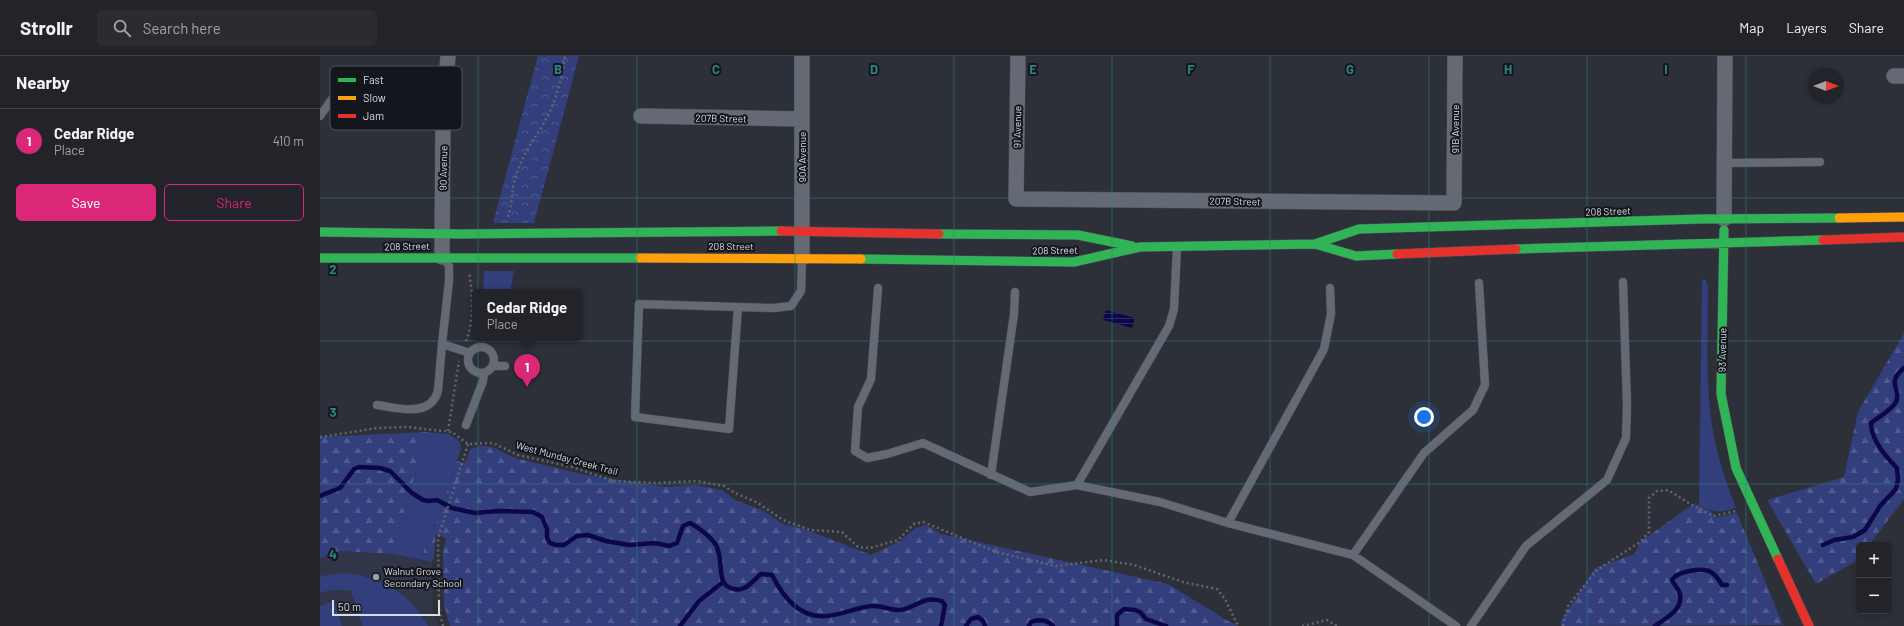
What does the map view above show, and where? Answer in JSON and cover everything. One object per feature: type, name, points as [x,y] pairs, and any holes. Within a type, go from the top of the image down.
[{"type":"main road","name":"208 Street","points":[[1316,244],[1359,228],[1724,219],[1904,217]]},
{"type":"main road","name":"93 Avenue","points":[[1724,219],[1725,244],[1721,394],[1736,468],[1809,626]]},
{"type":"main road","name":"208 Street","points":[[320,232],[442,233],[802,231],[1006,236],[1078,235],[1140,247],[1316,244],[1356,256],[1485,250],[1725,244],[1904,237]]},
{"type":"main road","name":"208 Street","points":[[320,258],[442,256],[802,258],[1074,262],[1140,247]]},
{"type":"street","name":"90 Avenue","points":[[447,66],[448,56]]},
{"type":"street","name":"90A Avenue","points":[[802,56],[802,258]]},
{"type":"street","name":"91 Avenue","points":[[1016,199],[1018,56]]},
{"type":"street","name":"91B Avenue","points":[[1454,203],[1455,56]]},
{"type":"street","name":"93 Avenue","points":[[1724,219],[1725,56]]},
{"type":"street","name":"207B Street","points":[[641,116],[802,119]]},
{"type":"street","name":"90 Avenue","points":[[442,256],[443,130]]},
{"type":"street","name":"207B Street","points":[[1016,199],[1454,203]]},
{"type":"lane","points":[[320,116],[330,102]]},
{"type":"lane","points":[[1724,163],[1820,162]]},
{"type":"lane","points":[[1077,485],[1168,326],[1174,309],[1177,247]]},
{"type":"lane","points":[[377,405],[412,409],[423,408],[430,405],[436,398],[438,391],[449,281],[449,266],[442,256]]},
{"type":"lane","points":[[738,307],[729,429],[635,417],[639,304],[773,308],[791,306],[801,291],[802,258]]},
{"type":"lane","points":[[1470,626],[1526,546],[1607,480],[1626,438],[1627,405],[1623,282]]},
{"type":"lane","points":[[1353,555],[1424,453],[1473,410],[1485,385],[1479,283]]},
{"type":"lane","points":[[878,288],[870,379],[858,408],[855,451],[867,458],[887,454],[923,443],[1030,492],[1077,485],[1160,502],[1228,522],[1353,555],[1456,626]]},
{"type":"lane","points":[[1228,522],[1324,349],[1331,314],[1330,288]]},
{"type":"lane","points":[[991,475],[1014,314],[1015,292]]},
{"type":"lane","points":[[442,344],[470,353]]},
{"type":"lane","points":[[493,366],[494,356],[489,349],[480,347],[472,350],[468,357],[469,366],[475,372],[484,373],[493,366],[505,366]]},
{"type":"lane","points":[[466,425],[483,381],[484,373]]},
{"type":"path","points":[[507,220],[516,174],[527,148],[546,120],[554,102],[561,80],[565,56]]},
{"type":"path","points":[[320,437],[378,428],[407,427],[452,432],[468,444],[464,452],[438,538],[439,609],[443,626]]},
{"type":"path","name":"West Munday Creek Trail","points":[[468,444],[493,443],[518,455],[572,467],[614,481],[658,483],[697,481],[724,486],[735,493],[758,503],[783,520],[810,530],[842,532],[858,547],[870,548],[898,540],[914,524],[923,522],[996,552],[1056,566],[1104,560],[1134,565],[1183,582],[1216,589],[1224,599],[1238,626]]},
{"type":"path","points":[[1563,626],[1568,606],[1597,570],[1640,542],[1649,532],[1649,498],[1657,490],[1668,490],[1713,516],[1725,514],[1752,505]]},
{"type":"path","points":[[1302,626],[1327,620],[1337,626]]},
{"type":"shaded area","points":[[1106,310],[1135,318],[1132,328],[1103,320]]},
{"type":"shaded area","name":"Walnut Grove Secondary School","points":[[341,551],[392,554],[432,562],[433,612],[439,626],[320,626],[320,558]]},
{"type":"green space","points":[[538,56],[579,56],[534,223],[493,223]]},
{"type":"green space","points":[[484,271],[514,271],[511,289],[483,289]]},
{"type":"green space","points":[[1702,279],[1706,280],[1708,287],[1707,342],[1709,398],[1712,426],[1722,468],[1736,508],[1725,511],[1713,511],[1699,505]]},
{"type":"green space","points":[[1904,333],[1904,499],[1871,542],[1856,542],[1856,561],[1816,584],[1767,500],[1844,477],[1858,412]]},
{"type":"green space","points":[[427,432],[449,434],[460,442],[461,449],[433,533],[424,549],[423,560],[392,554]]},
{"type":"green space","points":[[427,432],[392,554],[341,551],[320,558],[320,437]]},
{"type":"green space","points":[[481,446],[496,448],[515,458],[586,475],[665,487],[695,485],[722,490],[735,500],[762,510],[783,524],[807,530],[871,555],[900,541],[916,528],[926,525],[941,534],[1168,584],[1238,626],[450,626],[444,605],[443,552],[446,538],[436,534],[432,562],[423,560],[424,549],[433,533],[457,461],[465,463],[471,449]]},
{"type":"green space","points":[[1692,505],[1699,505],[1712,512],[1714,518],[1737,513],[1783,625],[1561,626],[1561,621],[1595,568],[1635,554],[1640,542]]},
{"type":"green space","points":[[344,573],[370,578],[393,589],[412,604],[421,614],[428,626],[363,626],[351,590],[330,590],[320,593],[320,576]]},
{"type":"green space","points":[[334,601],[342,626],[320,626],[320,606]]},
{"type":"waterway","points":[[1823,545],[1834,540],[1853,537],[1865,530],[1880,506],[1896,489],[1898,480],[1897,468],[1876,442],[1873,436],[1871,423],[1888,411],[1896,402],[1897,393],[1895,382],[1898,373],[1904,368]]},
{"type":"waterway","points":[[320,496],[340,488],[354,469],[359,467],[380,468],[390,471],[412,493],[423,500],[437,500],[452,508],[475,513],[498,511],[533,512],[542,517],[547,529],[547,538],[550,543],[556,545],[564,545],[577,536],[588,535],[606,541],[629,545],[655,543],[669,546],[677,543],[683,526],[690,523],[704,532],[716,545],[719,554],[723,581],[729,588],[741,589],[748,586],[761,574],[772,575],[776,583],[792,604],[799,609],[816,616],[831,616],[872,606],[901,610],[931,599],[942,601],[945,605],[941,626]]},
{"type":"waterway","points":[[1655,626],[1672,613],[1679,605],[1679,590],[1672,580],[1679,574],[1696,570],[1707,571],[1711,572],[1719,579],[1722,585],[1727,585]]},
{"type":"waterway","points":[[680,626],[699,601],[723,582]]},
{"type":"waterway","points":[[1117,626],[1117,615],[1124,609],[1140,612],[1146,619],[1166,626]]},
{"type":"waterway","points":[[966,626],[971,619],[978,617],[983,621],[985,626]]},
{"type":"waterway","points":[[1029,626],[1031,622],[1040,620],[1046,621],[1053,626]]},
{"type":"traffic: fast","points":[[1315,244],[1359,229],[1700,219],[1839,218]]},
{"type":"traffic: fast","points":[[1724,230],[1721,394],[1736,468],[1778,559]]},
{"type":"traffic: fast","points":[[320,232],[461,234],[781,231]]},
{"type":"traffic: fast","points":[[939,234],[1078,235],[1132,246]]},
{"type":"traffic: fast","points":[[1516,249],[1823,240]]},
{"type":"traffic: fast","points":[[861,259],[1074,262],[1140,247],[1315,244],[1356,256],[1397,254]]},
{"type":"traffic: fast","points":[[320,258],[640,258]]},
{"type":"traffic: slow","points":[[1839,218],[1904,217]]},
{"type":"traffic: slow","points":[[640,258],[861,259]]},
{"type":"traffic: jam","points":[[781,231],[939,234]]},
{"type":"traffic: jam","points":[[1823,240],[1904,237]]},
{"type":"traffic: jam","points":[[1397,254],[1516,249]]},
{"type":"traffic: jam","points":[[1778,559],[1809,626]]},
{"type":"place","name":"Cedar Ridge","points":[[527,387]]},
{"type":"place","name":"Walnut Grove Secondary School","points":[[376,577]]}]
